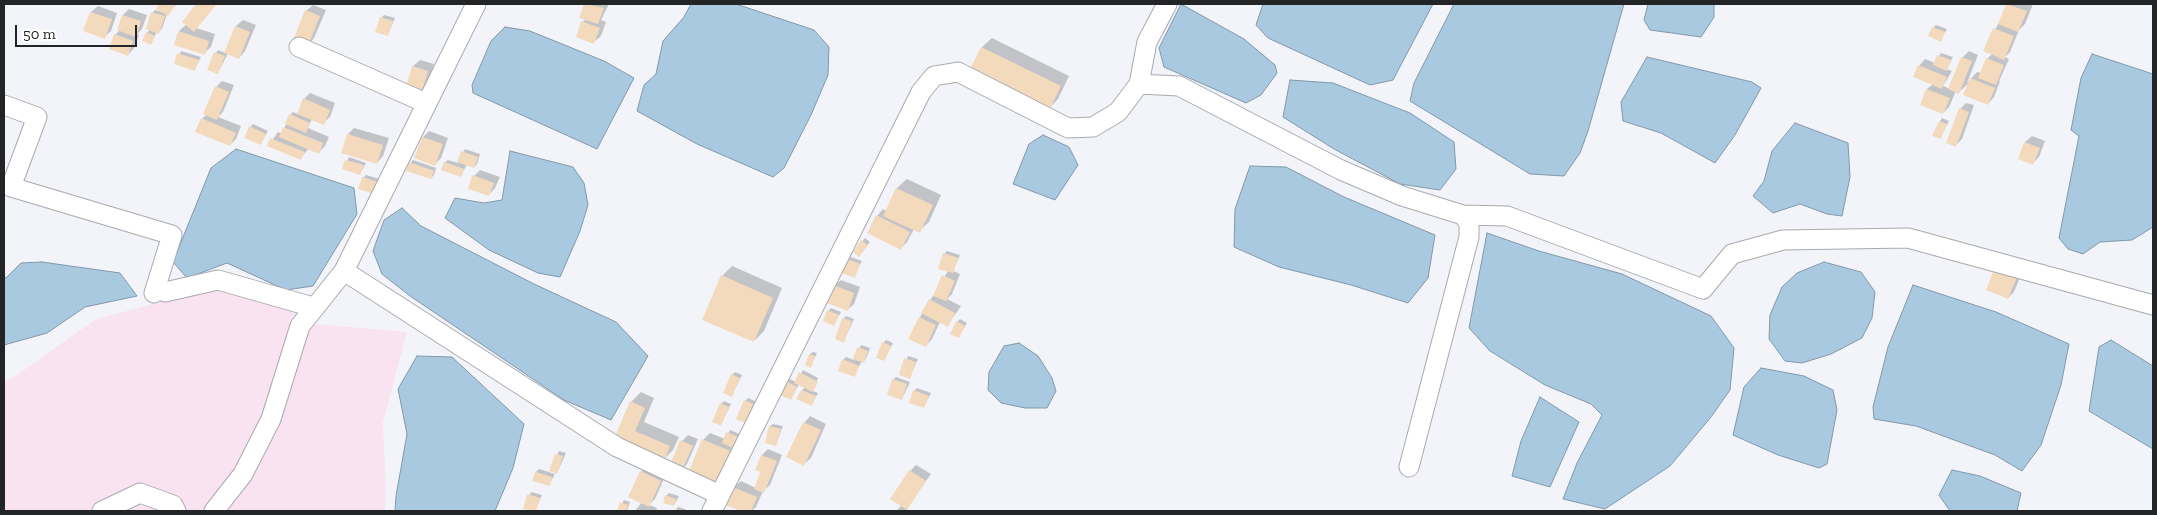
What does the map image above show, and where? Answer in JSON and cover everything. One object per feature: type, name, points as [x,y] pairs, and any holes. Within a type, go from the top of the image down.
[{"type":"street","points":[[214,511],[243,474],[271,420],[300,326],[313,307],[344,271],[476,4]]},
{"type":"street","points":[[344,271],[617,447],[716,503],[921,92],[934,76],[958,72],[1068,128],[1093,127],[1118,112],[1140,84],[1147,42],[1167,4]]},
{"type":"street","points":[[299,46],[417,99]]},
{"type":"street","points":[[1140,84],[1179,86],[1341,170],[1402,196],[1463,215],[1507,216],[1703,289],[1732,254],[1783,240],[1908,238],[2153,305]]},
{"type":"street","points":[[4,105],[37,117],[11,186],[172,235],[159,293],[218,280],[313,307]]},
{"type":"street","points":[[1409,466],[1469,237],[1469,224],[1463,215]]},
{"type":"street","points":[[102,511],[140,493],[173,505],[176,511]]},
{"type":"shaded area","points":[[218,287],[296,307],[304,323],[407,332],[383,422],[385,511],[4,511],[4,382],[17,375],[96,319]]},
{"type":"water","points":[[691,4],[736,4],[814,30],[829,47],[828,75],[811,115],[784,168],[773,177],[697,144],[637,111],[644,85],[656,74],[663,41],[684,17]]},
{"type":"water","points":[[1181,4],[1244,39],[1275,65],[1277,73],[1261,95],[1246,103],[1164,67],[1159,48]]},
{"type":"water","points":[[1263,4],[1433,4],[1393,80],[1370,85],[1268,38],[1256,25]]},
{"type":"water","points":[[1454,4],[1624,4],[1588,131],[1580,153],[1564,176],[1530,174],[1410,101],[1414,83]]},
{"type":"water","points":[[1648,4],[1714,4],[1714,17],[1701,37],[1650,30],[1644,20]]},
{"type":"water","points":[[505,27],[530,31],[604,61],[634,78],[597,149],[473,93],[472,85],[491,41]]},
{"type":"water","points":[[2092,54],[2153,74],[2153,227],[2132,240],[2100,242],[2083,254],[2068,249],[2059,238],[2079,136],[2071,130],[2081,78]]},
{"type":"water","points":[[1647,57],[1752,82],[1761,88],[1735,135],[1715,163],[1661,133],[1623,121],[1621,102]]},
{"type":"water","points":[[1290,80],[1333,83],[1410,113],[1454,142],[1456,169],[1440,190],[1400,184],[1334,149],[1283,117]]},
{"type":"water","points":[[1795,123],[1848,143],[1850,177],[1842,216],[1827,214],[1800,204],[1773,213],[1753,196],[1764,181],[1772,151]]},
{"type":"water","points":[[1043,135],[1069,147],[1078,165],[1055,200],[1013,184],[1029,144]]},
{"type":"water","points":[[236,149],[354,188],[357,214],[313,286],[286,290],[227,263],[187,278],[173,262],[211,168]]},
{"type":"water","points":[[510,151],[573,167],[584,183],[588,205],[580,231],[560,277],[538,273],[489,250],[445,218],[455,198],[484,203],[502,200]]},
{"type":"water","points":[[1250,166],[1286,167],[1344,197],[1435,235],[1428,278],[1408,303],[1351,285],[1279,267],[1234,247],[1235,209]]},
{"type":"water","points":[[402,208],[421,226],[534,284],[616,322],[648,356],[611,420],[564,400],[410,296],[382,274],[373,251],[384,220]]},
{"type":"water","points":[[1487,233],[1539,251],[1622,274],[1711,316],[1734,348],[1730,390],[1711,417],[1670,466],[1605,509],[1563,499],[1577,463],[1602,415],[1591,404],[1545,385],[1490,351],[1469,328]]},
{"type":"water","points":[[42,262],[120,273],[137,296],[85,307],[47,333],[4,345],[4,277],[6,278],[21,263]]},
{"type":"water","points":[[1824,262],[1861,272],[1875,292],[1872,318],[1862,338],[1831,354],[1802,363],[1785,361],[1769,339],[1770,315],[1782,287],[1797,273]]},
{"type":"water","points":[[1913,285],[1996,312],[2069,344],[2061,385],[2041,445],[2022,471],[1995,455],[1916,426],[1874,419],[1873,407],[1888,347]]},
{"type":"water","points":[[2111,340],[2153,366],[2153,449],[2089,411],[2099,347]]},
{"type":"water","points":[[1019,343],[1038,356],[1052,378],[1056,391],[1047,408],[1025,408],[1001,403],[988,390],[989,372],[1004,346]]},
{"type":"water","points":[[417,356],[452,357],[524,424],[513,468],[495,511],[395,511],[407,434],[398,389]]},
{"type":"water","points":[[1761,368],[1804,376],[1833,390],[1837,410],[1827,464],[1819,468],[1778,455],[1733,435],[1744,387]]},
{"type":"water","points":[[1540,397],[1579,422],[1550,487],[1512,476],[1521,441]]},
{"type":"water","points":[[1952,470],[1980,476],[2021,493],[2017,511],[1950,511],[1939,495]]},
{"type":"building","points":[[159,4],[176,4],[168,16],[156,9]]},
{"type":"building","points":[[196,4],[216,5],[194,32],[182,22]]},
{"type":"building","points":[[584,4],[604,8],[598,24],[579,18]]},
{"type":"building","points":[[2006,4],[2027,11],[2018,32],[1998,24]]},
{"type":"building","points":[[305,10],[320,16],[308,46],[293,40]]},
{"type":"building","points":[[90,12],[112,19],[105,39],[83,31]]},
{"type":"building","points":[[151,12],[165,16],[159,34],[146,29]]},
{"type":"building","points":[[122,15],[141,21],[136,37],[117,30]]},
{"type":"building","points":[[380,17],[393,21],[388,36],[375,32]]},
{"type":"building","points":[[581,21],[600,28],[594,44],[576,37]]},
{"type":"building","points":[[235,26],[250,32],[239,59],[224,53]]},
{"type":"building","points":[[1932,27],[1945,32],[1941,42],[1928,36]]},
{"type":"building","points":[[1993,28],[2014,36],[2004,60],[1983,51]]},
{"type":"building","points":[[178,31],[209,41],[205,55],[174,45]]},
{"type":"building","points":[[146,32],[155,36],[151,45],[142,41]]},
{"type":"building","points":[[114,34],[133,41],[128,56],[109,49]]},
{"type":"building","points":[[981,47],[1061,86],[1049,110],[969,71]]},
{"type":"building","points":[[214,52],[225,56],[218,74],[207,70]]},
{"type":"building","points":[[177,53],[199,60],[195,71],[174,64]]},
{"type":"building","points":[[1937,55],[1951,60],[1947,71],[1933,65]]},
{"type":"building","points":[[1961,57],[1972,61],[1959,94],[1948,89]]},
{"type":"building","points":[[1986,58],[2004,65],[1996,85],[1978,78]]},
{"type":"building","points":[[1918,65],[1947,77],[1942,89],[1913,77]]},
{"type":"building","points":[[412,66],[428,71],[421,95],[405,90]]},
{"type":"building","points":[[1970,78],[1995,88],[1988,105],[1963,95]]},
{"type":"building","points":[[215,86],[229,92],[217,120],[203,114]]},
{"type":"building","points":[[1926,89],[1950,98],[1943,114],[1920,105]]},
{"type":"building","points":[[303,98],[330,110],[324,125],[297,114]]},
{"type":"building","points":[[1959,108],[1969,112],[1956,147],[1946,143]]},
{"type":"building","points":[[289,114],[310,123],[306,133],[285,124]]},
{"type":"building","points":[[201,118],[236,133],[230,146],[195,132]]},
{"type":"building","points":[[1939,121],[1947,124],[1941,139],[1932,136]]},
{"type":"building","points":[[249,126],[266,134],[261,145],[244,138]]},
{"type":"building","points":[[283,127],[323,143],[319,154],[279,137]]},
{"type":"building","points":[[347,134],[383,145],[377,164],[341,153]]},
{"type":"building","points":[[422,137],[443,144],[435,166],[414,158]]},
{"type":"building","points":[[270,138],[305,152],[301,160],[267,146]]},
{"type":"building","points":[[2024,142],[2040,148],[2033,165],[2018,159]]},
{"type":"building","points":[[461,151],[478,157],[474,168],[457,162]]},
{"type":"building","points":[[345,160],[364,165],[360,175],[342,169]]},
{"type":"building","points":[[409,162],[434,171],[431,179],[406,171]]},
{"type":"building","points":[[444,162],[464,169],[461,177],[441,170]]},
{"type":"building","points":[[472,175],[494,183],[489,196],[468,189]]},
{"type":"building","points":[[362,177],[378,182],[375,194],[358,189]]},
{"type":"building","points":[[896,188],[933,205],[920,233],[883,216]]},
{"type":"building","points":[[876,215],[910,232],[901,250],[867,233]]},
{"type":"building","points":[[861,240],[868,245],[859,257],[853,252]]},
{"type":"building","points":[[943,253],[958,258],[953,273],[938,269]]},
{"type":"building","points":[[847,259],[860,264],[855,278],[842,273]]},
{"type":"building","points":[[1995,267],[2017,277],[2008,299],[1986,290]]},
{"type":"building","points":[[721,275],[773,298],[754,342],[702,320]]},
{"type":"building","points":[[942,275],[955,281],[946,301],[933,296]]},
{"type":"building","points":[[833,285],[854,293],[848,311],[827,303]]},
{"type":"building","points":[[929,299],[955,313],[948,327],[921,313]]},
{"type":"building","points":[[827,310],[839,315],[834,326],[823,321]]},
{"type":"building","points":[[919,317],[936,325],[926,347],[908,339]]},
{"type":"building","points":[[842,318],[852,321],[844,343],[835,339]]},
{"type":"building","points":[[956,321],[965,326],[959,338],[950,334]]},
{"type":"building","points":[[882,342],[891,346],[884,361],[876,358]]},
{"type":"building","points":[[857,347],[868,351],[864,363],[853,359]]},
{"type":"building","points":[[809,354],[815,356],[811,368],[805,365]]},
{"type":"building","points":[[904,358],[916,362],[910,379],[899,375]]},
{"type":"building","points":[[842,359],[859,366],[855,377],[838,371]]},
{"type":"building","points":[[799,372],[818,382],[813,392],[794,383]]},
{"type":"building","points":[[731,374],[740,378],[732,397],[723,393]]},
{"type":"building","points":[[892,379],[907,384],[902,400],[887,395]]},
{"type":"building","points":[[786,381],[797,387],[791,400],[780,395]]},
{"type":"building","points":[[801,390],[816,396],[812,406],[796,399]]},
{"type":"building","points":[[913,390],[929,396],[924,408],[909,403]]},
{"type":"building","points":[[744,400],[753,404],[745,423],[736,419]]},
{"type":"building","points":[[630,401],[645,408],[635,431],[670,446],[664,461],[614,439]]},
{"type":"building","points":[[720,403],[729,407],[721,426],[712,422]]},
{"type":"building","points":[[803,422],[821,430],[804,466],[786,457]]},
{"type":"building","points":[[769,426],[781,429],[776,446],[765,443]]},
{"type":"building","points":[[726,432],[738,437],[733,448],[722,443]]},
{"type":"building","points":[[702,439],[730,451],[717,482],[689,471]]},
{"type":"building","points":[[680,440],[693,446],[681,472],[669,467]]},
{"type":"building","points":[[555,454],[563,456],[557,474],[549,471]]},
{"type":"building","points":[[761,455],[777,461],[764,493],[754,489],[760,472],[755,470]]},
{"type":"building","points":[[909,470],[926,481],[907,510],[890,499]]},
{"type":"building","points":[[640,471],[661,481],[649,507],[628,497]]},
{"type":"building","points":[[535,472],[552,477],[550,486],[532,481]]},
{"type":"building","points":[[733,487],[757,497],[751,511],[741,511],[725,505]]},
{"type":"building","points":[[527,494],[540,498],[536,511],[523,509]]},
{"type":"building","points":[[665,495],[676,499],[674,506],[663,503]]},
{"type":"building","points":[[620,502],[628,505],[626,511],[617,511]]}]
